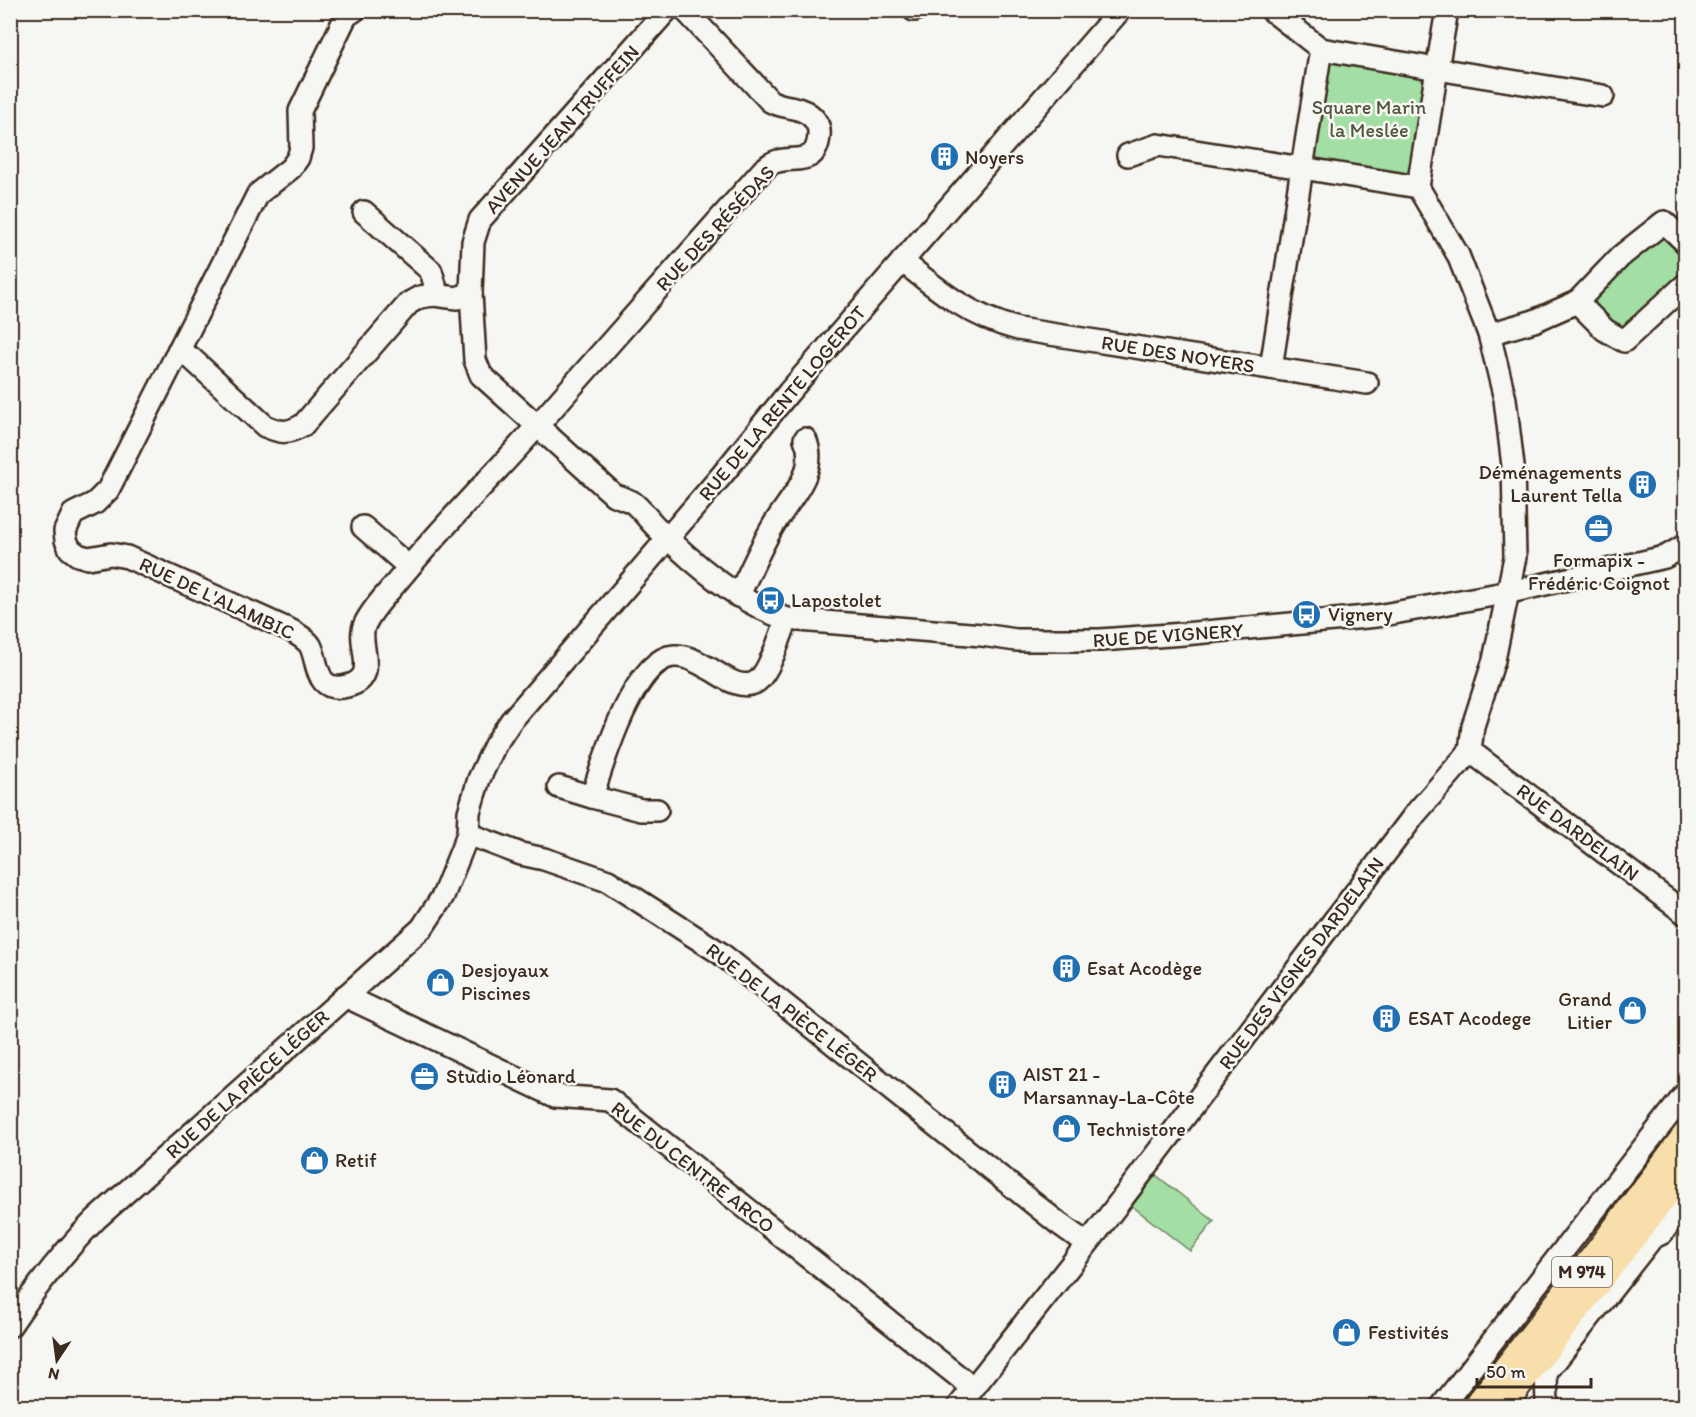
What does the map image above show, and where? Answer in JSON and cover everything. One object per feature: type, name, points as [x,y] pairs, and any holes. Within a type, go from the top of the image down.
[{"type":"main road","name":"M 974","points":[[1477,1407],[1686,1135]]},
{"type":"main road","name":"M 974","points":[[1502,1407],[1686,1168]]},
{"type":"street","points":[[355,10],[346,16],[300,111],[301,148],[298,158],[291,168],[258,194],[178,351],[191,358],[265,426],[279,432],[292,431],[303,425],[409,303],[420,297],[434,295],[457,298],[471,293]]},
{"type":"street","name":"AVENUE JEAN TRUFFEIN","points":[[480,220],[667,10]]},
{"type":"street","name":"RUE DES RÉSÉDAS","points":[[537,426],[763,170],[776,162],[807,158],[815,150],[819,139],[816,122],[808,113],[779,106],[770,101],[685,10]]},
{"type":"street","name":"RUE DE LA RENTE LOGEROT","points":[[469,812],[487,761],[511,721],[722,475],[789,392],[1120,10]]},
{"type":"street","points":[[1271,10],[1321,49],[1603,96]]},
{"type":"street","points":[[1447,10],[1418,187],[1458,255],[1489,334],[1505,399],[1513,466],[1515,557],[1494,660],[1473,726],[1470,751]]},
{"type":"street","points":[[1302,168],[1321,49]]},
{"type":"street","points":[[1128,155],[1158,145],[1418,187]]},
{"type":"street","name":"RUE DES NOYERS","points":[[902,261],[963,307],[1000,324],[1271,368],[1302,168]]},
{"type":"street","points":[[364,212],[431,271],[435,285],[434,295]]},
{"type":"street","name":"RUE DE VIGNERY","points":[[480,220],[473,243],[471,293],[476,360],[481,375],[614,495],[633,502],[668,538],[738,596],[772,615],[787,619],[982,635],[1016,640],[1100,640],[1240,630],[1377,616],[1509,592],[1665,557],[1686,545]]},
{"type":"street","points":[[1489,334],[1534,321],[1577,302],[1621,256],[1664,222],[1686,243]]},
{"type":"street","points":[[1577,302],[1605,330],[1624,341],[1686,284]]},
{"type":"street","name":"RUE DE L'ALAMBIC","points":[[178,351],[108,490],[95,503],[73,514],[68,522],[65,531],[70,549],[88,558],[111,554],[128,557],[292,631],[309,643],[317,672],[322,679],[337,687],[348,686],[363,674],[367,659],[362,642],[363,626],[409,567],[537,426]]},
{"type":"street","points":[[1271,368],[1367,383]]},
{"type":"street","points":[[738,596],[774,525],[793,498],[806,471],[809,457],[805,439]]},
{"type":"street","points":[[363,527],[409,567]]},
{"type":"street","points":[[592,797],[619,721],[632,696],[652,667],[663,659],[673,656],[683,657],[735,683],[753,684],[763,675],[787,619]]},
{"type":"street","name":"RUE DARDELAIN","points":[[1470,751],[1686,914]]},
{"type":"street","name":"RUE DES VIGNES DARDELAIN","points":[[959,1407],[1099,1229],[1416,813],[1470,751]]},
{"type":"street","points":[[559,787],[641,810],[657,810]]},
{"type":"street","name":"RUE DE LA PIÈCE LÉGER","points":[[10,1326],[42,1279],[96,1219],[422,928],[443,896],[468,834],[469,812]]},
{"type":"street","name":"RUE DE LA PIÈCE LÉGER","points":[[468,834],[521,854],[544,859],[608,881],[720,953],[1086,1243]]},
{"type":"street","name":"RUE DU CENTRE ARCO","points":[[345,996],[555,1096],[610,1100],[973,1388]]},
{"type":"street","points":[[1442,1407],[1686,1093]]},
{"type":"street","points":[[1547,1407],[1546,1373],[1652,1238],[1662,1233],[1686,1202]]},
{"type":"green space","name":"Square Marin la Meslée","points":[[1336,61],[1420,76],[1426,84],[1412,170],[1401,177],[1315,160],[1313,157],[1328,65]]},
{"type":"green space","points":[[1657,231],[1685,247],[1685,280],[1624,330],[1603,316],[1597,308],[1597,289]]},
{"type":"green space","points":[[1156,1175],[1214,1221],[1190,1251],[1132,1206]]},
{"type":"place","name":"Noyers","points":[[944,157]]},
{"type":"place","name":"Déménagements Laurent Tella","points":[[1643,484]]},
{"type":"place","name":"Formapix - Frédéric Coignot","points":[[1599,529]]},
{"type":"place","name":"Lapostolet","points":[[770,600]]},
{"type":"place","name":"Vignery","points":[[1307,614]]},
{"type":"place","name":"Esat Acodège","points":[[1066,968]]},
{"type":"place","name":"Desjoyaux Piscines","points":[[440,982]]},
{"type":"place","name":"Grand Litier","points":[[1633,1010]]},
{"type":"place","name":"ESAT Acodege","points":[[1387,1018]]},
{"type":"place","name":"Studio Léonard","points":[[425,1076]]},
{"type":"place","name":"AIST 21 - Marsannay-La-Côte","points":[[1002,1085]]},
{"type":"place","name":"Technistore","points":[[1066,1129]]},
{"type":"place","name":"Retif","points":[[314,1160]]},
{"type":"place","name":"Festivités","points":[[1347,1332]]}]
